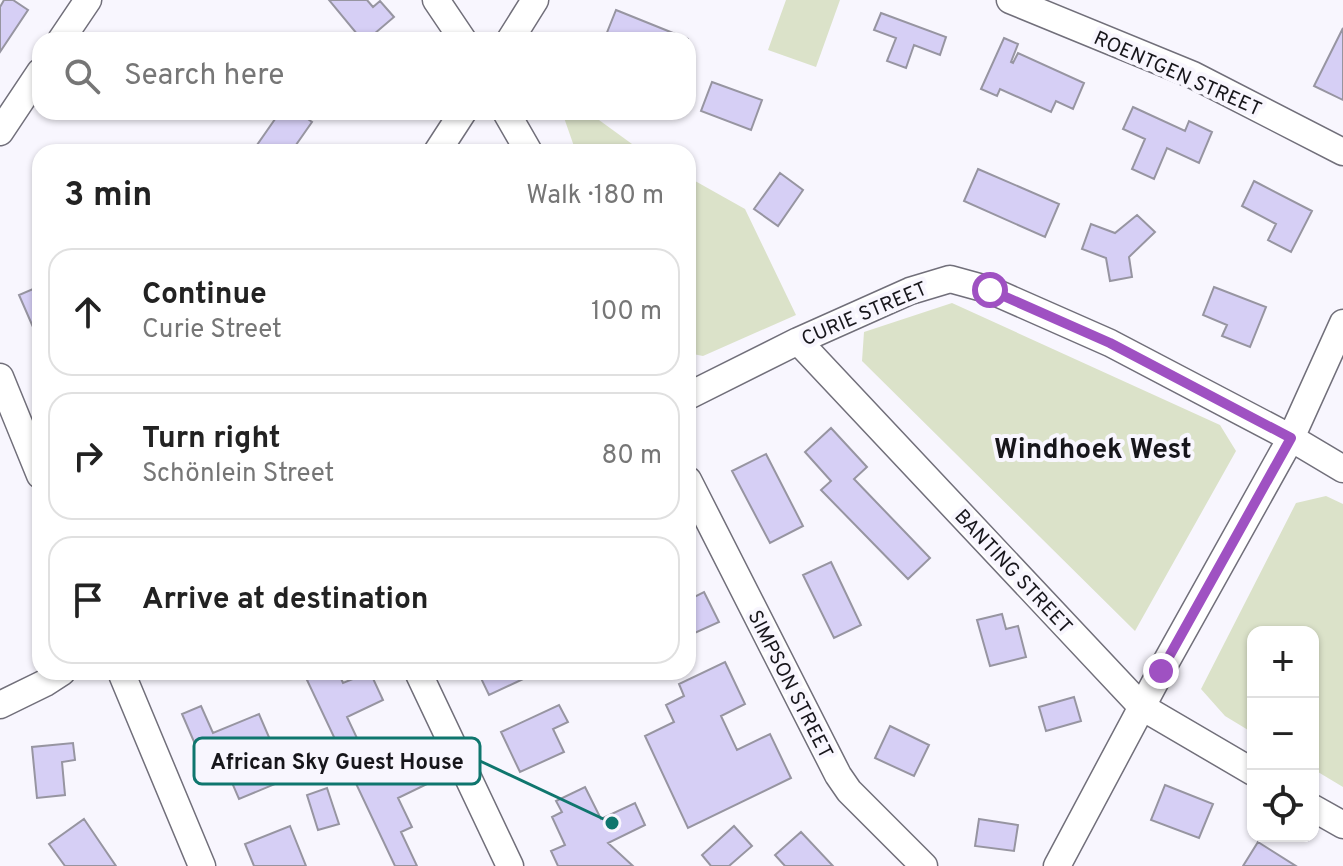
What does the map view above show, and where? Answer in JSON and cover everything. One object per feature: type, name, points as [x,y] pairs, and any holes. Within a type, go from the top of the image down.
[{"type":"street","points":[[66,32],[88,0]]},
{"type":"street","points":[[436,0],[458,32]]},
{"type":"street","points":[[515,32],[535,0]]},
{"type":"street","name":"ROENTGEN STREET","points":[[1010,0],[1193,75],[1343,152]]},
{"type":"street","points":[[0,132],[32,84]]},
{"type":"street","points":[[442,144],[458,120]]},
{"type":"street","points":[[511,120],[524,144]]},
{"type":"street","name":"CURIE STREET","points":[[696,392],[798,341],[910,291],[950,279],[990,290],[1110,343],[1291,438],[1343,469]]},
{"type":"street","points":[[1057,866],[1291,438],[1343,323]]},
{"type":"street","name":"BANTING STREET","points":[[798,341],[1142,707],[1250,770]]},
{"type":"street","points":[[0,377],[32,455]]},
{"type":"street","name":"SIMPSON STREET","points":[[696,496],[838,775],[849,791],[924,866]]},
{"type":"street","points":[[0,705],[50,680]]},
{"type":"street","points":[[124,680],[202,866]]},
{"type":"street","points":[[422,680],[510,866]]},
{"type":"street","points":[[1319,811],[1343,825]]},
{"type":"green space","points":[[786,0],[840,0],[816,67],[768,50]]},
{"type":"green space","points":[[565,120],[599,120],[632,144],[573,144]]},
{"type":"green space","points":[[696,181],[745,209],[796,315],[703,356],[696,355]]},
{"type":"green space","points":[[952,303],[1220,425],[1236,451],[1135,631],[862,361],[864,332]]},
{"type":"green space","points":[[1326,496],[1343,504],[1343,787],[1319,773],[1319,626],[1247,626],[1247,729],[1225,716],[1201,689],[1296,503]]},
{"type":"building","points":[[4,0],[13,0],[28,10],[0,52],[0,7]]},
{"type":"building","points":[[329,0],[367,0],[373,7],[380,1],[394,17],[376,32],[355,32]]},
{"type":"building","points":[[616,10],[671,32],[607,32]]},
{"type":"building","points":[[881,13],[946,37],[940,55],[914,45],[906,68],[887,61],[896,38],[874,30]]},
{"type":"building","points":[[1343,28],[1343,100],[1314,86]]},
{"type":"building","points":[[1004,38],[1018,44],[1011,62],[1018,53],[1084,83],[1073,109],[1056,101],[1051,112],[1000,89],[997,96],[981,89]]},
{"type":"building","points":[[712,82],[762,100],[751,130],[701,111]]},
{"type":"building","points":[[1133,107],[1185,131],[1189,121],[1212,132],[1199,163],[1167,148],[1154,179],[1132,169],[1145,139],[1123,129]]},
{"type":"building","points":[[274,120],[312,122],[297,144],[258,144]]},
{"type":"building","points":[[978,169],[1059,204],[1045,237],[964,201]]},
{"type":"building","points":[[780,173],[803,190],[778,226],[754,209]]},
{"type":"building","points":[[1254,181],[1312,211],[1291,252],[1268,240],[1276,224],[1242,206]]},
{"type":"building","points":[[1137,215],[1155,232],[1129,257],[1132,277],[1110,281],[1106,258],[1082,249],[1091,224],[1115,233]]},
{"type":"building","points":[[1214,287],[1266,307],[1250,347],[1222,336],[1227,325],[1203,315]]},
{"type":"building","points":[[32,289],[32,325],[19,295]]},
{"type":"building","points":[[831,428],[867,467],[854,479],[930,558],[908,579],[821,490],[831,481],[805,452]]},
{"type":"building","points":[[766,454],[803,526],[770,543],[732,471]]},
{"type":"building","points":[[831,562],[861,625],[834,638],[803,575]]},
{"type":"building","points":[[704,592],[719,622],[696,632],[696,596]]},
{"type":"building","points":[[1002,614],[1006,629],[1018,626],[1026,657],[990,666],[977,620]]},
{"type":"building","points":[[725,662],[745,704],[721,716],[737,750],[770,734],[791,778],[688,828],[645,736],[674,722],[666,705],[684,696],[679,684],[696,680],[696,676]]},
{"type":"building","points":[[307,680],[342,680],[343,683],[374,680],[383,700],[347,717],[363,751],[367,749],[377,770],[384,767],[387,773],[415,760],[427,784],[398,798],[412,827],[401,832],[417,866],[395,866]]},
{"type":"building","points":[[482,680],[521,680],[489,695]]},
{"type":"building","points":[[1074,697],[1081,721],[1046,731],[1039,707]]},
{"type":"building","points":[[559,705],[568,722],[553,729],[564,752],[520,772],[501,732]]},
{"type":"building","points":[[201,706],[213,733],[259,714],[287,779],[239,799],[215,743],[198,751],[182,714]]},
{"type":"building","points":[[890,726],[929,745],[914,776],[875,758]]},
{"type":"building","points":[[73,743],[75,760],[62,762],[65,795],[37,798],[32,747]]},
{"type":"building","points":[[1165,785],[1213,804],[1199,838],[1151,820]]},
{"type":"building","points":[[585,787],[601,819],[635,803],[645,825],[608,843],[633,866],[558,866],[551,851],[565,845],[552,817],[562,812],[556,801]]},
{"type":"building","points":[[327,788],[339,824],[318,830],[307,795]]},
{"type":"building","points":[[84,819],[116,866],[65,866],[49,844]]},
{"type":"building","points":[[979,819],[1018,825],[1014,851],[975,846]]},
{"type":"building","points":[[290,826],[306,866],[254,866],[245,844]]},
{"type":"building","points":[[734,826],[752,846],[729,866],[711,866],[702,855]]},
{"type":"building","points":[[801,832],[833,866],[785,866],[775,855]]},
{"type":"building","points":[[1258,842],[1296,866],[1243,866]]},
{"type":"place","name":"African Sky Guest House","points":[[612,823]]},
{"type":"district","name":"Windhoek West","points":[[1093,448]]},
{"type":"route","points":[[990,290],[1110,343],[1291,438],[1161,671]]}]
